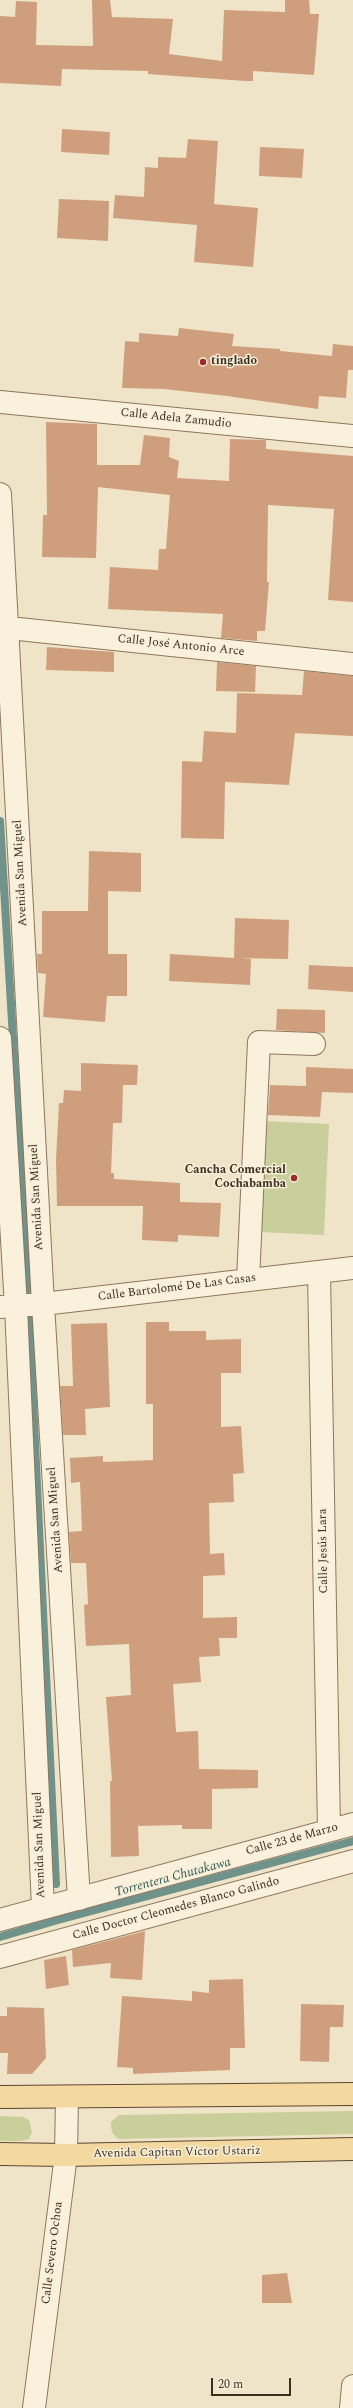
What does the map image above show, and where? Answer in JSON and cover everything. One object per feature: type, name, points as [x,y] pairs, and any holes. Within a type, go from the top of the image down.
[{"type":"main road","points":[[0,2097],[353,2094]]},
{"type":"main road","name":"Avenida Capitan Víctor Ustariz","points":[[0,2154],[66,2155],[353,2149]]},
{"type":"street","name":"Calle Adela Zamudio","points":[[0,402],[353,436]]},
{"type":"street","name":"Avenida San Miguel","points":[[0,494],[9,628],[42,1304],[79,1899]]},
{"type":"street","name":"Calle José Antonio Arce","points":[[9,628],[353,664]]},
{"type":"street","name":"Avenida San Miguel","points":[[0,1038],[8,1307],[42,1908]]},
{"type":"street","points":[[248,1280],[259,1042],[314,1044]]},
{"type":"street","name":"Calle Bartolomé De Las Casas","points":[[8,1307],[353,1268]]},
{"type":"street","name":"Calle Jesús Lara","points":[[319,1272],[329,1830]]},
{"type":"street","name":"Calle 23 de Marzo","points":[[0,1920],[353,1824]]},
{"type":"street","name":"Calle Doctor Cleomedes Blanco Galindo","points":[[0,1957],[353,1861]]},
{"type":"street","name":"Calle Severo Ochoa","points":[[34,2408],[66,2155],[67,2097]]},
{"type":"street","points":[[351,2408],[353,2386]]},
{"type":"green space","name":"Cancha Comercial Cochabamba","points":[[265,1121],[329,1124],[324,1235],[260,1232]]},
{"type":"green space","points":[[353,2111],[353,2134],[119,2139],[113,2134],[111,2127],[111,2122],[119,2115]]},
{"type":"green space","points":[[0,2116],[23,2117],[29,2120],[32,2132],[29,2139],[21,2141],[0,2141]]},
{"type":"building","points":[[92,0],[110,0],[112,17],[173,19],[169,54],[222,61],[224,10],[285,12],[285,0],[309,0],[310,14],[319,14],[314,75],[253,71],[253,81],[245,81],[148,74],[148,71],[62,69],[61,86],[0,83],[0,16],[15,17],[16,1],[37,2],[36,45],[93,46]]},
{"type":"building","points":[[62,129],[110,132],[109,155],[61,152]]},
{"type":"building","points":[[188,139],[218,141],[214,204],[258,208],[253,267],[194,262],[197,225],[113,218],[115,195],[144,197],[145,167],[158,168],[158,157],[186,158]]},
{"type":"building","points":[[260,147],[304,149],[302,178],[259,176]]},
{"type":"building","points":[[59,199],[109,201],[108,241],[57,238]]},
{"type":"building","points":[[179,328],[234,334],[232,346],[280,349],[280,351],[332,356],[333,344],[353,346],[353,370],[348,370],[346,398],[319,396],[318,409],[164,389],[122,388],[125,341],[139,342],[139,333],[178,336]]},
{"type":"building","points":[[46,422],[97,424],[97,465],[140,465],[144,435],[170,438],[169,457],[179,461],[177,478],[229,481],[230,439],[266,440],[266,449],[353,456],[353,602],[328,600],[334,509],[268,505],[267,582],[269,582],[265,631],[257,631],[257,641],[221,638],[223,614],[108,609],[110,567],[158,570],[159,549],[166,549],[170,495],[98,487],[96,558],[42,557],[43,515],[47,515]]},
{"type":"building","points":[[47,647],[114,652],[114,672],[46,670]]},
{"type":"building","points":[[217,662],[256,666],[255,692],[216,691]]},
{"type":"building","points":[[304,671],[353,676],[353,736],[295,733],[289,785],[225,782],[224,839],[181,838],[182,761],[202,762],[204,731],[236,733],[237,693],[302,695]]},
{"type":"building","points":[[89,851],[141,853],[141,892],[108,891],[108,954],[127,954],[127,996],[107,996],[105,1022],[43,1017],[46,974],[38,973],[37,954],[42,954],[42,911],[88,911]]},
{"type":"building","points":[[235,918],[289,920],[288,959],[234,958]]},
{"type":"building","points":[[170,954],[251,959],[250,985],[169,981]]},
{"type":"building","points":[[309,965],[353,967],[353,992],[308,989]]},
{"type":"building","points":[[277,1009],[325,1010],[325,1033],[276,1030]]},
{"type":"building","points":[[81,1063],[138,1065],[137,1085],[123,1085],[122,1123],[113,1123],[111,1173],[114,1173],[114,1179],[180,1183],[180,1202],[221,1203],[219,1237],[178,1235],[178,1242],[142,1240],[143,1206],[57,1206],[56,1160],[59,1103],[63,1103],[64,1090],[81,1091]]},
{"type":"building","points":[[306,1067],[353,1069],[353,1093],[322,1092],[320,1117],[268,1115],[270,1085],[306,1086]]},
{"type":"building","points":[[146,1322],[169,1322],[169,1331],[206,1331],[206,1340],[241,1339],[241,1373],[221,1373],[221,1427],[241,1426],[244,1473],[233,1474],[234,1502],[209,1503],[210,1554],[224,1553],[225,1575],[203,1576],[203,1618],[237,1617],[237,1638],[219,1638],[220,1656],[199,1657],[201,1682],[173,1684],[176,1732],[198,1731],[199,1769],[258,1770],[258,1788],[212,1789],[212,1829],[182,1829],[182,1825],[138,1826],[139,1856],[111,1857],[110,1781],[112,1781],[106,1697],[131,1695],[129,1644],[86,1646],[84,1605],[88,1604],[86,1563],[71,1563],[69,1532],[82,1531],[80,1482],[71,1483],[70,1458],[103,1456],[103,1462],[153,1460],[153,1404],[146,1404]]},
{"type":"building","points":[[107,1323],[110,1407],[85,1409],[86,1435],[63,1435],[60,1386],[73,1386],[71,1324]]},
{"type":"building","points":[[145,1931],[142,1980],[110,1978],[111,1963],[73,1967],[72,1950]]},
{"type":"building","points":[[66,1956],[69,1985],[46,1989],[44,1960]]},
{"type":"building","points":[[243,1979],[245,2048],[230,2048],[230,2070],[133,2074],[133,2068],[117,2067],[122,1996],[192,2001],[192,1991],[209,1993],[209,1980]]},
{"type":"building","points":[[301,2004],[344,2005],[343,2027],[330,2027],[329,2062],[300,2061]]},
{"type":"building","points":[[7,2007],[44,2008],[46,2058],[32,2074],[7,2074],[8,2053],[0,2053],[0,2016],[7,2016]]},
{"type":"building","points":[[287,2273],[292,2303],[262,2303],[262,2275]]},
{"type":"waterway","points":[[0,821],[28,1289]]},
{"type":"waterway","points":[[29,1317],[56,1884]]},
{"type":"waterway","name":"Torrentera Chutakawa","points":[[0,1937],[353,1841]]},
{"type":"place","name":"tinglado","points":[[203,362]]},
{"type":"place","name":"Cancha Comercial Cochabamba","points":[[294,1178]]}]
